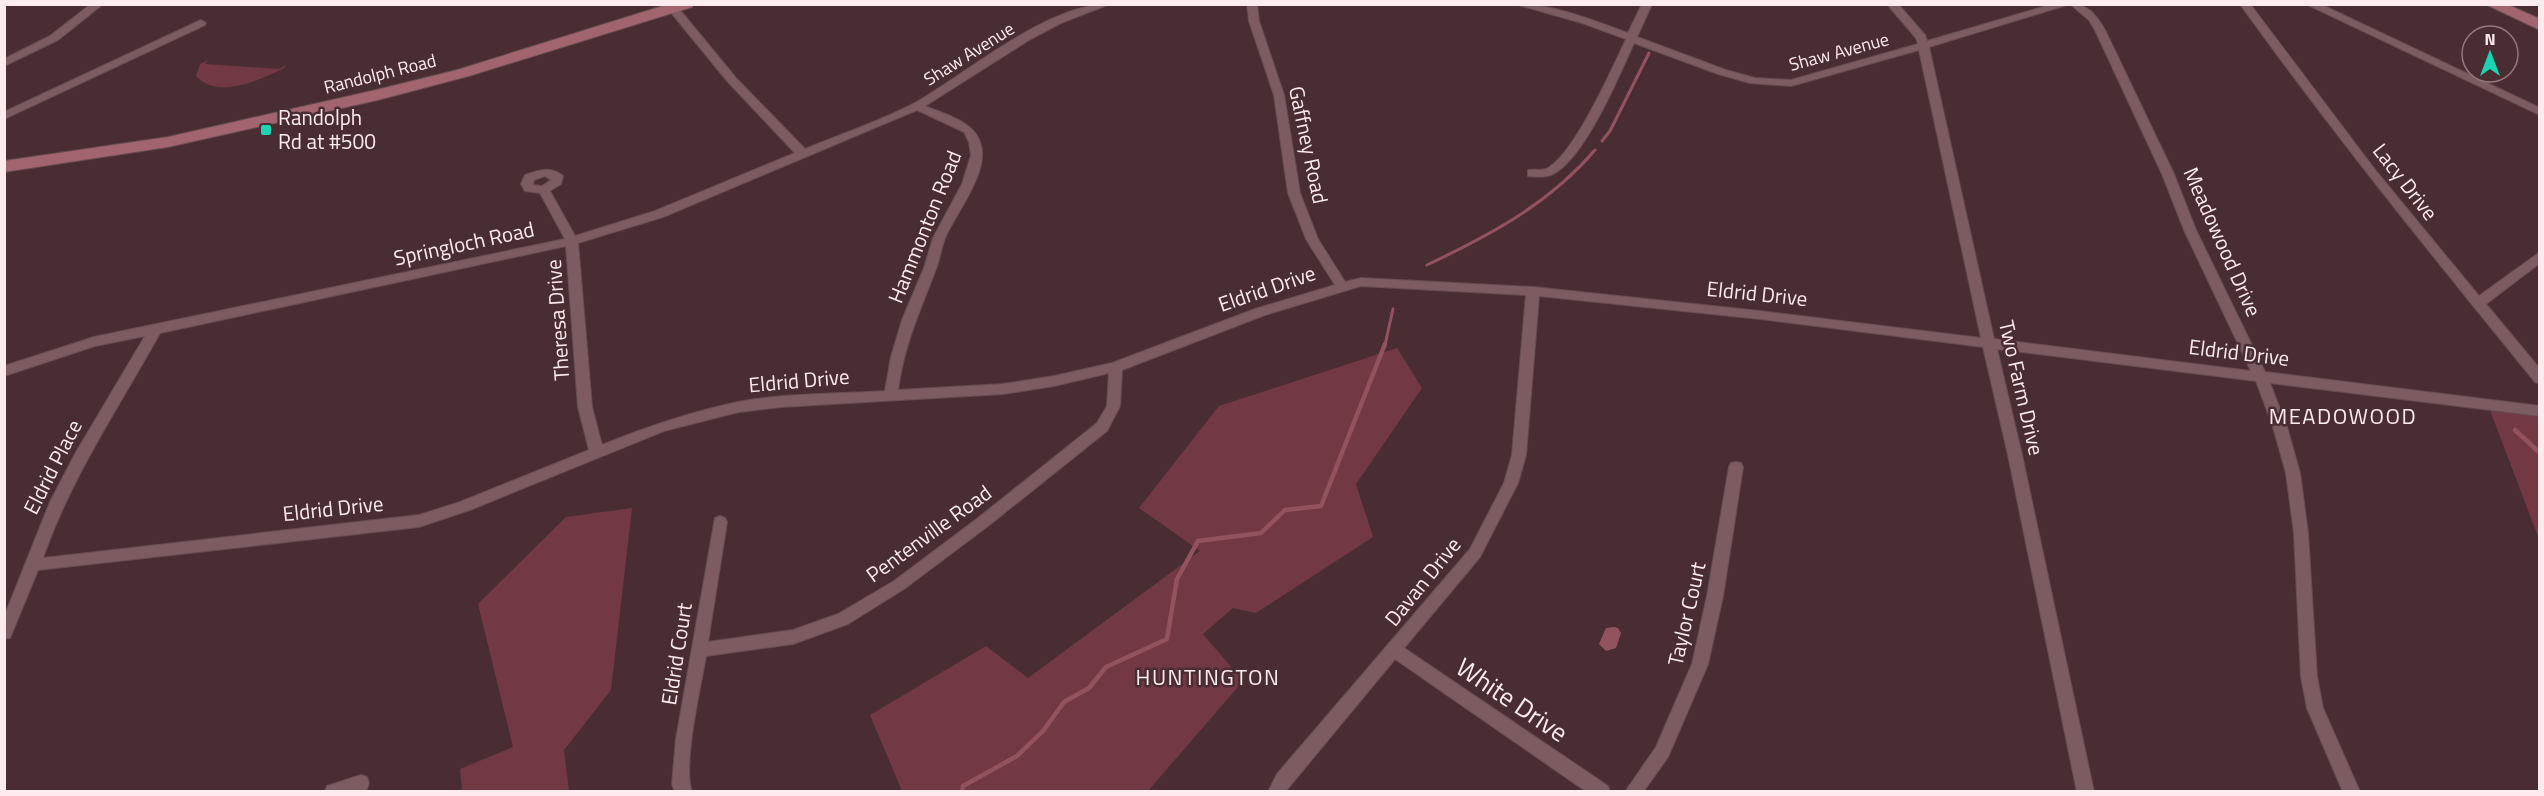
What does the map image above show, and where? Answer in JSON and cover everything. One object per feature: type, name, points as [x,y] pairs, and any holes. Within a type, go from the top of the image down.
[{"type":"main road","name":"Randolph Road","points":[[4,153],[233,117],[384,82],[646,4]]},
{"type":"main road","points":[[2492,4],[2540,25]]},
{"type":"main road","points":[[2521,4],[2540,13]]},
{"type":"main road","name":"Randolph Road","points":[[4,167],[168,142],[378,95],[464,73],[676,6]]},
{"type":"street","points":[[4,63],[54,38],[98,4]]},
{"type":"street","points":[[1068,4],[1079,12]]},
{"type":"street","name":"Shaw Avenue","points":[[917,106],[1025,38],[1079,12],[1105,4]]},
{"type":"street","name":"Gaffney Road","points":[[1252,4],[1254,21],[1280,95],[1294,193],[1312,239],[1341,286]]},
{"type":"street","name":"Shaw Avenue","points":[[1520,4],[1586,21],[1722,72],[1754,81],[1773,83],[1791,83],[1817,77],[2065,4]]},
{"type":"street","points":[[1533,173],[1550,172],[1566,158],[1602,98],[1647,4]]},
{"type":"street","name":"Two Farm Drive","points":[[1892,4],[1921,37],[1933,82],[1964,237],[2020,478],[2086,792]]},
{"type":"street","name":"Meadowood Drive","points":[[2075,4],[2093,18],[2100,30],[2168,174],[2190,230],[2261,377],[2280,428],[2293,473],[2301,533],[2310,677],[2315,708],[2352,792]]},
{"type":"street","name":"Lacy Drive","points":[[2245,4],[2372,174],[2540,379]]},
{"type":"street","points":[[2310,4],[2540,112]]},
{"type":"street","points":[[676,6],[732,80],[804,155]]},
{"type":"street","points":[[4,116],[201,23]]},
{"type":"street","name":"Springloch Road","points":[[4,371],[94,342],[572,242],[659,214],[917,106]]},
{"type":"street","name":"Hammonton Road","points":[[891,396],[894,367],[908,320],[933,260],[938,240],[949,224],[967,186],[978,151],[968,130],[917,106]]},
{"type":"street","name":"Theresa Drive","points":[[544,190],[572,242],[585,407],[597,453]]},
{"type":"street","points":[[2477,304],[2528,268],[2540,256]]},
{"type":"street","name":"Eldrid Drive","points":[[33,565],[419,521],[465,506],[661,428],[739,407],[1003,389],[1054,381],[1115,366],[1260,312],[1341,286],[1361,282],[1533,291],[1772,316],[2540,411]]},
{"type":"street","name":"Davan Drive","points":[[1276,792],[1283,779],[1475,553],[1511,483],[1519,455],[1525,410],[1533,291]]},
{"type":"street","name":"Eldrid Place","points":[[4,633],[33,565],[52,512],[71,473],[135,368],[156,328]]},
{"type":"street","name":"Pentenville Road","points":[[699,650],[793,638],[843,619],[899,585],[1102,428],[1110,419],[1116,401],[1115,366]]},
{"type":"street","name":"Taylor Court","points":[[1633,792],[1662,752],[1700,664],[1715,596],[1736,467]]},
{"type":"street","name":"Eldrid Court","points":[[684,792],[680,784],[684,739],[720,522]]},
{"type":"street","name":"White Drive","points":[[1394,650],[1602,792]]},
{"type":"street","points":[[333,792],[361,783]]},
{"type":"shaded area","points":[[208,60],[205,64],[279,69],[286,65],[284,68],[263,78],[239,86],[216,87],[196,76],[200,64]]},
{"type":"shaded area","points":[[1397,348],[1422,388],[1356,484],[1373,537],[1256,613],[1233,608],[1203,634],[1243,681],[1148,791],[902,791],[870,715],[986,646],[1028,678],[1200,551],[1139,508],[1219,406]]},
{"type":"shaded area","points":[[2488,405],[2539,411],[2539,539]]},
{"type":"shaded area","points":[[632,508],[611,690],[564,750],[569,791],[462,791],[460,769],[513,747],[478,604],[566,517]]},
{"type":"shaded area","points":[[1606,628],[1618,628],[1621,633],[1616,648],[1606,651],[1599,644]]},
{"type":"waterway","points":[[1602,141],[1610,131],[1649,53]]},
{"type":"waterway","points":[[1427,265],[1496,230],[1538,202],[1558,187],[1595,150]]},
{"type":"waterway","points":[[1385,345],[1393,309]]},
{"type":"waterway","points":[[962,792],[963,786],[1017,756],[1043,731],[1064,702],[1089,688],[1106,667],[1167,639],[1177,579],[1198,541],[1261,533],[1285,510],[1321,506],[1385,344]]},
{"type":"waterway","points":[[2515,430],[2540,453]]},
{"type":"place","name":"Randolph Rd at #500","points":[[266,130]]},
{"type":"district","name":"MEADOWOOD","points":[[2343,416]]},
{"type":"district","name":"HUNTINGTON","points":[[1208,677]]}]
